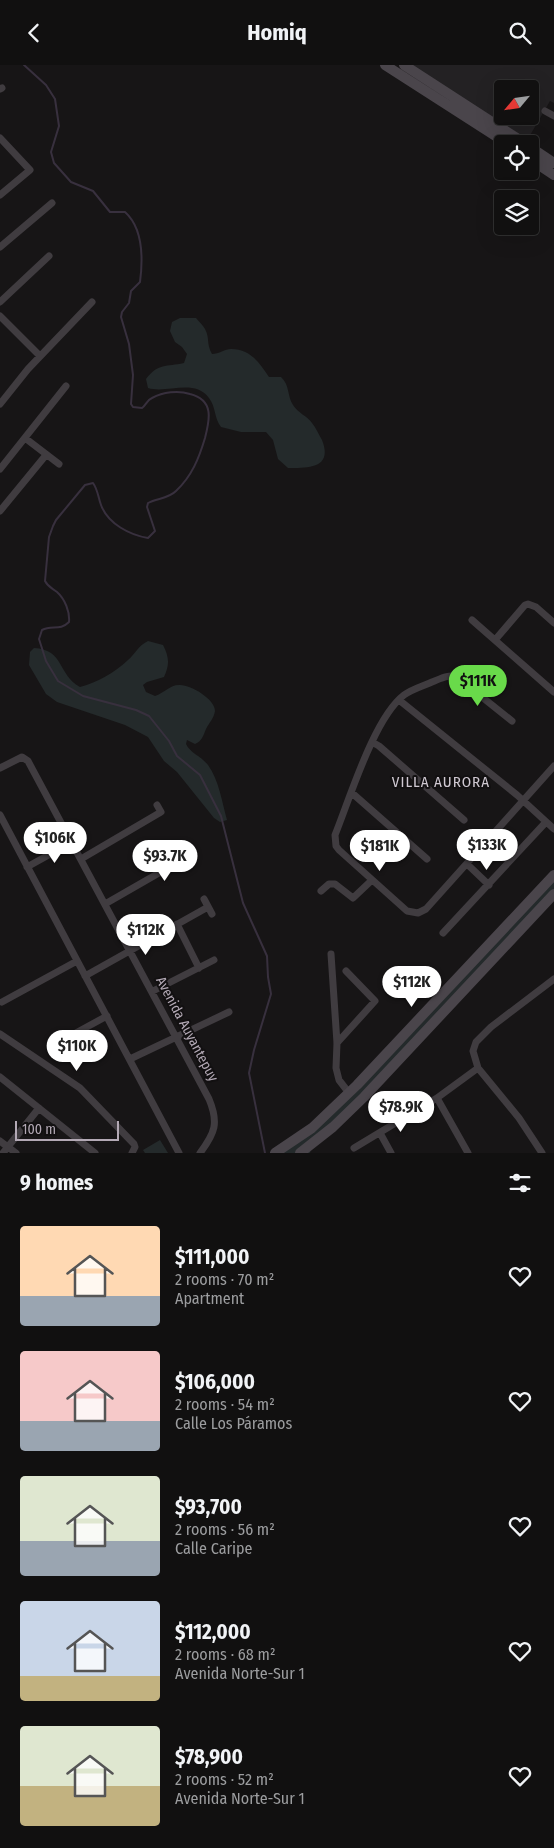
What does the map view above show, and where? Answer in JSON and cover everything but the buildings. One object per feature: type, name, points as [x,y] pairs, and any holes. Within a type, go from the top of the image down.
[{"type":"main road","points":[[385,65],[494,135]]},
{"type":"main road","points":[[404,65],[512,135]]},
{"type":"main road","points":[[539,153],[554,163]]},
{"type":"main road","points":[[539,165],[554,175]]},
{"type":"main road","points":[[277,1152],[312,1128],[349,1093],[554,875]]},
{"type":"main road","points":[[300,1153],[333,1127],[364,1097],[554,894]]},
{"type":"street","points":[[545,111],[554,117]]},
{"type":"street","points":[[0,138],[30,170],[0,195]]},
{"type":"street","points":[[0,247],[52,203]]},
{"type":"street","points":[[0,302],[49,256]]},
{"type":"street","points":[[0,404],[40,356],[92,302]]},
{"type":"street","points":[[0,316],[40,356]]},
{"type":"street","points":[[0,469],[66,386]]},
{"type":"street","points":[[25,438],[59,464]]},
{"type":"street","points":[[0,511],[46,455]]},
{"type":"street","points":[[495,640],[525,605],[528,604],[536,607],[554,623]]},
{"type":"street","points":[[472,620],[554,693]]},
{"type":"street","points":[[512,721],[453,675],[404,695],[384,720],[372,742],[335,835],[338,850],[407,911],[418,913],[426,909],[554,766]]},
{"type":"street","points":[[399,700],[523,801],[554,829]]},
{"type":"street","points":[[372,742],[464,820]]},
{"type":"street","name":"Avenida Auyantepuy","points":[[0,768],[18,758],[22,757],[28,761],[177,1036],[213,1108],[215,1117],[214,1133],[200,1153]]},
{"type":"street","points":[[352,793],[427,859]]},
{"type":"street","points":[[81,859],[161,812],[157,805]]},
{"type":"street","points":[[0,815],[179,1153]]},
{"type":"street","points":[[443,933],[490,885],[546,822]]},
{"type":"street","points":[[27,867],[72,842]]},
{"type":"street","points":[[105,904],[192,854],[188,847]]},
{"type":"street","points":[[467,864],[490,885]]},
{"type":"street","points":[[321,891],[325,886],[335,884],[353,898],[372,880]]},
{"type":"street","points":[[204,899],[212,914]]},
{"type":"street","points":[[85,975],[208,907]]},
{"type":"street","points":[[177,924],[199,968]]},
{"type":"street","points":[[330,954],[337,1043],[337,1075],[349,1093]]},
{"type":"street","points":[[153,991],[214,960]]},
{"type":"street","points":[[2,1002],[77,961]]},
{"type":"street","points":[[337,1043],[375,1001],[346,971]]},
{"type":"street","points":[[542,1153],[519,1118],[478,1069],[473,1051],[476,1042],[491,1027],[554,979]]},
{"type":"street","points":[[130,1059],[228,1011]]},
{"type":"street","points":[[63,1039],[107,1016]]},
{"type":"street","points":[[0,1033],[80,1088],[129,1139],[135,1147],[132,1153]]},
{"type":"street","points":[[354,1148],[437,1098],[478,1069]]},
{"type":"street","points":[[0,1077],[95,1153]]},
{"type":"street","points":[[437,1098],[468,1153]]},
{"type":"street","points":[[2,1153],[39,1108]]},
{"type":"street","points":[[380,1133],[391,1153]]},
{"type":"street","points":[[0,1141],[16,1153]]},
{"type":"shaded area","points":[[404,65],[554,65],[554,103],[550,101],[539,120],[539,80],[494,80],[494,124]]},
{"type":"shaded area","points":[[496,125],[536,125],[530,135],[511,135]]},
{"type":"shaded area","points":[[180,318],[196,318],[206,332],[212,354],[231,349],[244,351],[258,362],[269,377],[281,377],[284,380],[293,405],[308,418],[322,440],[325,449],[322,461],[311,467],[288,468],[278,459],[273,440],[266,432],[241,432],[221,427],[211,401],[203,392],[188,388],[148,388],[146,379],[154,370],[184,363],[187,354],[175,342],[170,331],[172,322]]},
{"type":"shaded area","points":[[148,641],[163,645],[167,653],[168,664],[164,677],[143,685],[146,692],[155,696],[173,686],[184,685],[207,697],[214,706],[214,716],[201,740],[195,744],[187,740],[186,744],[212,771],[220,791],[227,820],[220,822],[214,818],[177,772],[164,761],[148,737],[125,725],[57,702],[46,694],[29,665],[30,652],[34,648],[51,653],[67,676],[80,687],[99,680],[123,665]]},
{"type":"shaded area","points":[[554,875],[554,894],[311,1149],[310,1153],[275,1153],[312,1128]]},
{"type":"shaded area","points":[[160,1140],[168,1153],[145,1153],[143,1150]]},
{"type":"waterway","points":[[24,65],[46,85],[55,99],[59,126],[51,152],[54,163],[71,182],[93,191],[110,212],[125,212],[136,227],[139,236],[142,254],[140,282],[131,291],[129,303],[122,312],[121,317],[129,344],[133,375],[131,404],[133,407],[142,408],[150,399],[161,394],[171,392],[185,393],[198,397],[203,401],[207,406],[209,417],[200,453],[182,485],[173,494],[148,503],[147,507],[155,531],[148,538],[127,531],[114,523],[104,512],[93,483],[85,485],[56,520],[49,537],[45,581],[65,602],[69,614],[69,622],[66,625],[42,630],[39,639],[46,661],[58,681],[83,696],[136,710],[149,716],[169,741],[177,756],[200,775],[221,816],[243,903],[267,956],[271,994],[249,1073],[265,1153]]},
{"type":"district","name":"VILLA AURORA","points":[[441,782]]}]
